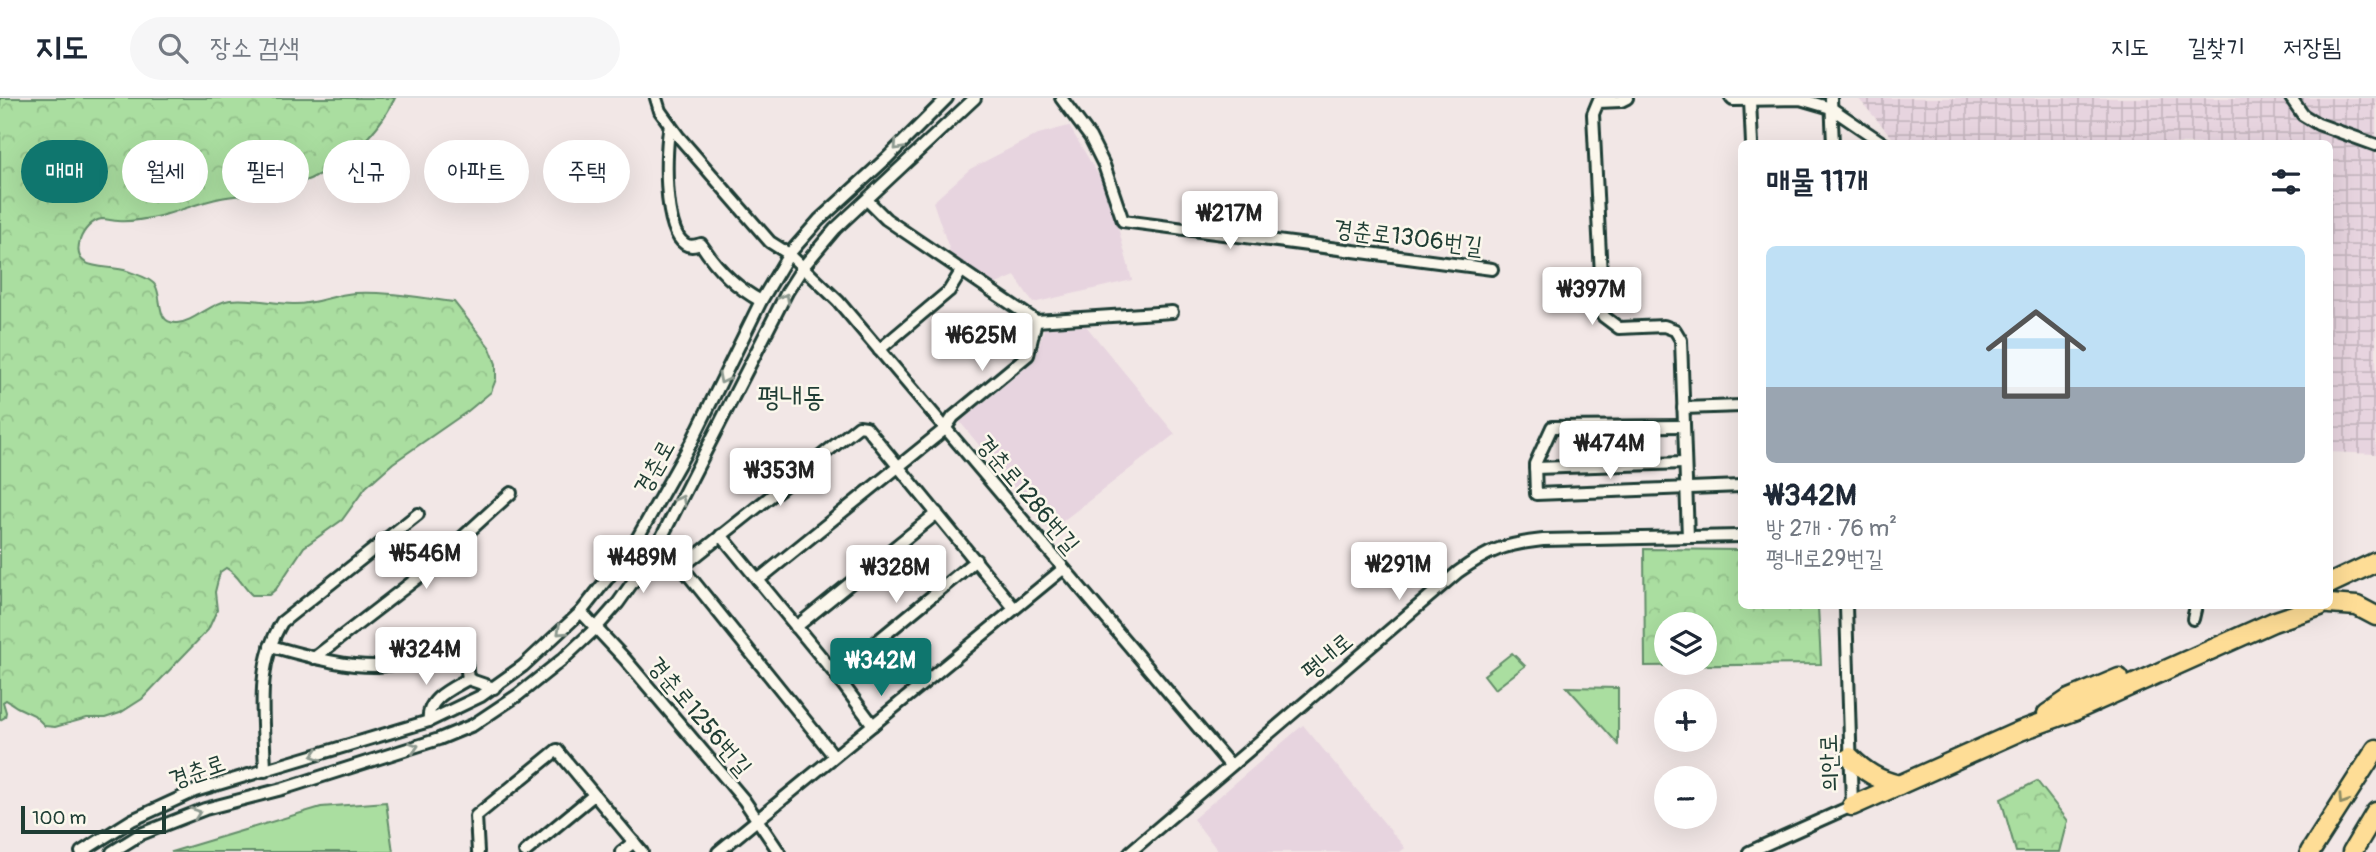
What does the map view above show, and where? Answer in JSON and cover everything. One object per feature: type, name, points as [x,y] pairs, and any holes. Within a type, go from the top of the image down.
[{"type":"highway","points":[[2333,582],[2376,562]]},
{"type":"highway","points":[[2333,604],[2357,606],[2376,616]]},
{"type":"highway","points":[[2020,731],[2069,699],[2277,609]]},
{"type":"highway","points":[[1852,806],[2273,622],[2311,609]]},
{"type":"highway","points":[[2310,852],[2376,749]]},
{"type":"highway","points":[[1850,757],[1859,767],[1880,780],[1899,785]]},
{"type":"highway","points":[[2352,852],[2376,813]]},
{"type":"street","name":"경춘로1286번길","points":[[656,98],[660,111],[670,125],[770,242],[789,254],[838,301],[1230,765]]},
{"type":"street","name":"경춘로","points":[[81,852],[132,820],[195,791],[429,721],[494,688],[523,666],[581,612],[633,546],[691,443],[761,301],[789,254],[819,220],[947,98]]},
{"type":"street","name":"경춘로","points":[[112,852],[141,834],[205,810],[282,789],[439,739],[472,725],[518,695],[596,628],[618,603],[654,552],[803,267],[835,229],[975,98]]},
{"type":"street","name":"경춘로1306번길","points":[[1060,98],[1090,137],[1100,156],[1123,221],[1492,269]]},
{"type":"street","points":[[1627,98],[1621,101],[1598,102],[1593,114],[1603,316],[1619,328],[1664,326],[1675,330],[1681,341],[1688,537]]},
{"type":"street","points":[[1731,98],[1800,99],[1831,103],[1879,140]]},
{"type":"street","points":[[2291,98],[2303,115],[2318,124],[2376,145]]},
{"type":"street","points":[[1750,100],[1752,140]]},
{"type":"street","points":[[1831,103],[1833,140]]},
{"type":"street","points":[[670,125],[666,144],[668,192],[679,237],[691,246],[702,243],[719,270],[746,293],[761,301]]},
{"type":"street","points":[[867,200],[886,219],[1037,321],[1172,312]]},
{"type":"street","points":[[879,350],[949,291],[962,270]]},
{"type":"street","points":[[758,580],[945,429],[953,417],[1028,355],[1037,321]]},
{"type":"street","points":[[1683,408],[1738,407]]},
{"type":"street","points":[[834,756],[682,567],[859,426],[866,427],[1014,608]]},
{"type":"street","points":[[1684,426],[1552,428],[1535,468],[1536,494],[1738,486]]},
{"type":"street","points":[[1535,468],[1684,463]]},
{"type":"street","points":[[314,658],[420,576],[511,493]]},
{"type":"street","points":[[796,627],[937,513]]},
{"type":"street","points":[[265,771],[262,676],[270,646],[282,622],[418,514]]},
{"type":"street","points":[[721,535],[836,675],[873,725]]},
{"type":"street","name":"평내로","points":[[1130,852],[1458,572],[1495,548],[1543,540],[1738,536]]},
{"type":"street","points":[[836,675],[976,560]]},
{"type":"street","points":[[718,852],[1063,569]]},
{"type":"street","name":"의안로","points":[[1749,852],[1852,806],[1846,609]]},
{"type":"street","points":[[2193,619],[2195,609]]},
{"type":"street","name":"경춘로1256번길","points":[[581,612],[744,800],[779,852]]},
{"type":"street","points":[[270,646],[314,658],[379,666],[452,652],[465,655],[468,678]]},
{"type":"street","points":[[468,678],[494,688]]},
{"type":"street","points":[[429,721],[428,712],[434,701],[468,678]]},
{"type":"street","points":[[478,852],[476,816],[557,750],[642,852]]},
{"type":"street","points":[[525,852],[594,795]]},
{"type":"street","points":[[621,852],[634,842]]},
{"type":"shaded area","points":[[1858,98],[2376,98],[2376,454],[2333,452],[2333,140],[1894,140]]},
{"type":"shaded area","points":[[1069,126],[1099,176],[1113,208],[1132,280],[1033,303],[1015,276],[994,285],[952,257],[933,202],[970,169],[1038,134]]},
{"type":"shaded area","points":[[1086,326],[1175,434],[1050,531],[960,422],[1035,360],[1044,328]]},
{"type":"shaded area","points":[[1303,725],[1405,848],[1400,852],[1219,852],[1193,819]]},
{"type":"green space","points":[[0,98],[395,98],[366,140],[323,140],[323,172],[309,179],[309,140],[222,140],[222,198],[208,202],[208,140],[122,140],[122,203],[203,203],[155,217],[128,221],[95,221],[81,237],[78,251],[86,263],[93,266],[120,269],[150,280],[157,290],[162,315],[170,322],[177,323],[223,302],[238,299],[301,304],[346,294],[366,293],[454,302],[490,348],[496,364],[496,379],[491,392],[393,463],[366,487],[342,520],[304,547],[276,589],[269,595],[252,595],[233,573],[226,568],[220,572],[215,592],[217,610],[208,630],[142,699],[120,713],[105,718],[87,718],[55,727],[45,726],[34,715],[6,700],[3,702],[5,717],[0,720]]},
{"type":"green space","points":[[1644,549],[1738,550],[1738,609],[1818,609],[1821,664],[1717,665],[1717,612],[1654,612],[1654,666],[1645,666]]},
{"type":"green space","points":[[1512,653],[1525,666],[1495,689],[1484,675]]},
{"type":"green space","points":[[1567,687],[1618,688],[1618,744]]},
{"type":"green space","points":[[2037,781],[2068,821],[2060,852],[2016,852],[2001,799]]},
{"type":"green space","points":[[386,802],[393,852],[171,852],[321,807]]},
{"type":"district","name":"평내동","points":[[791,396]]}]
